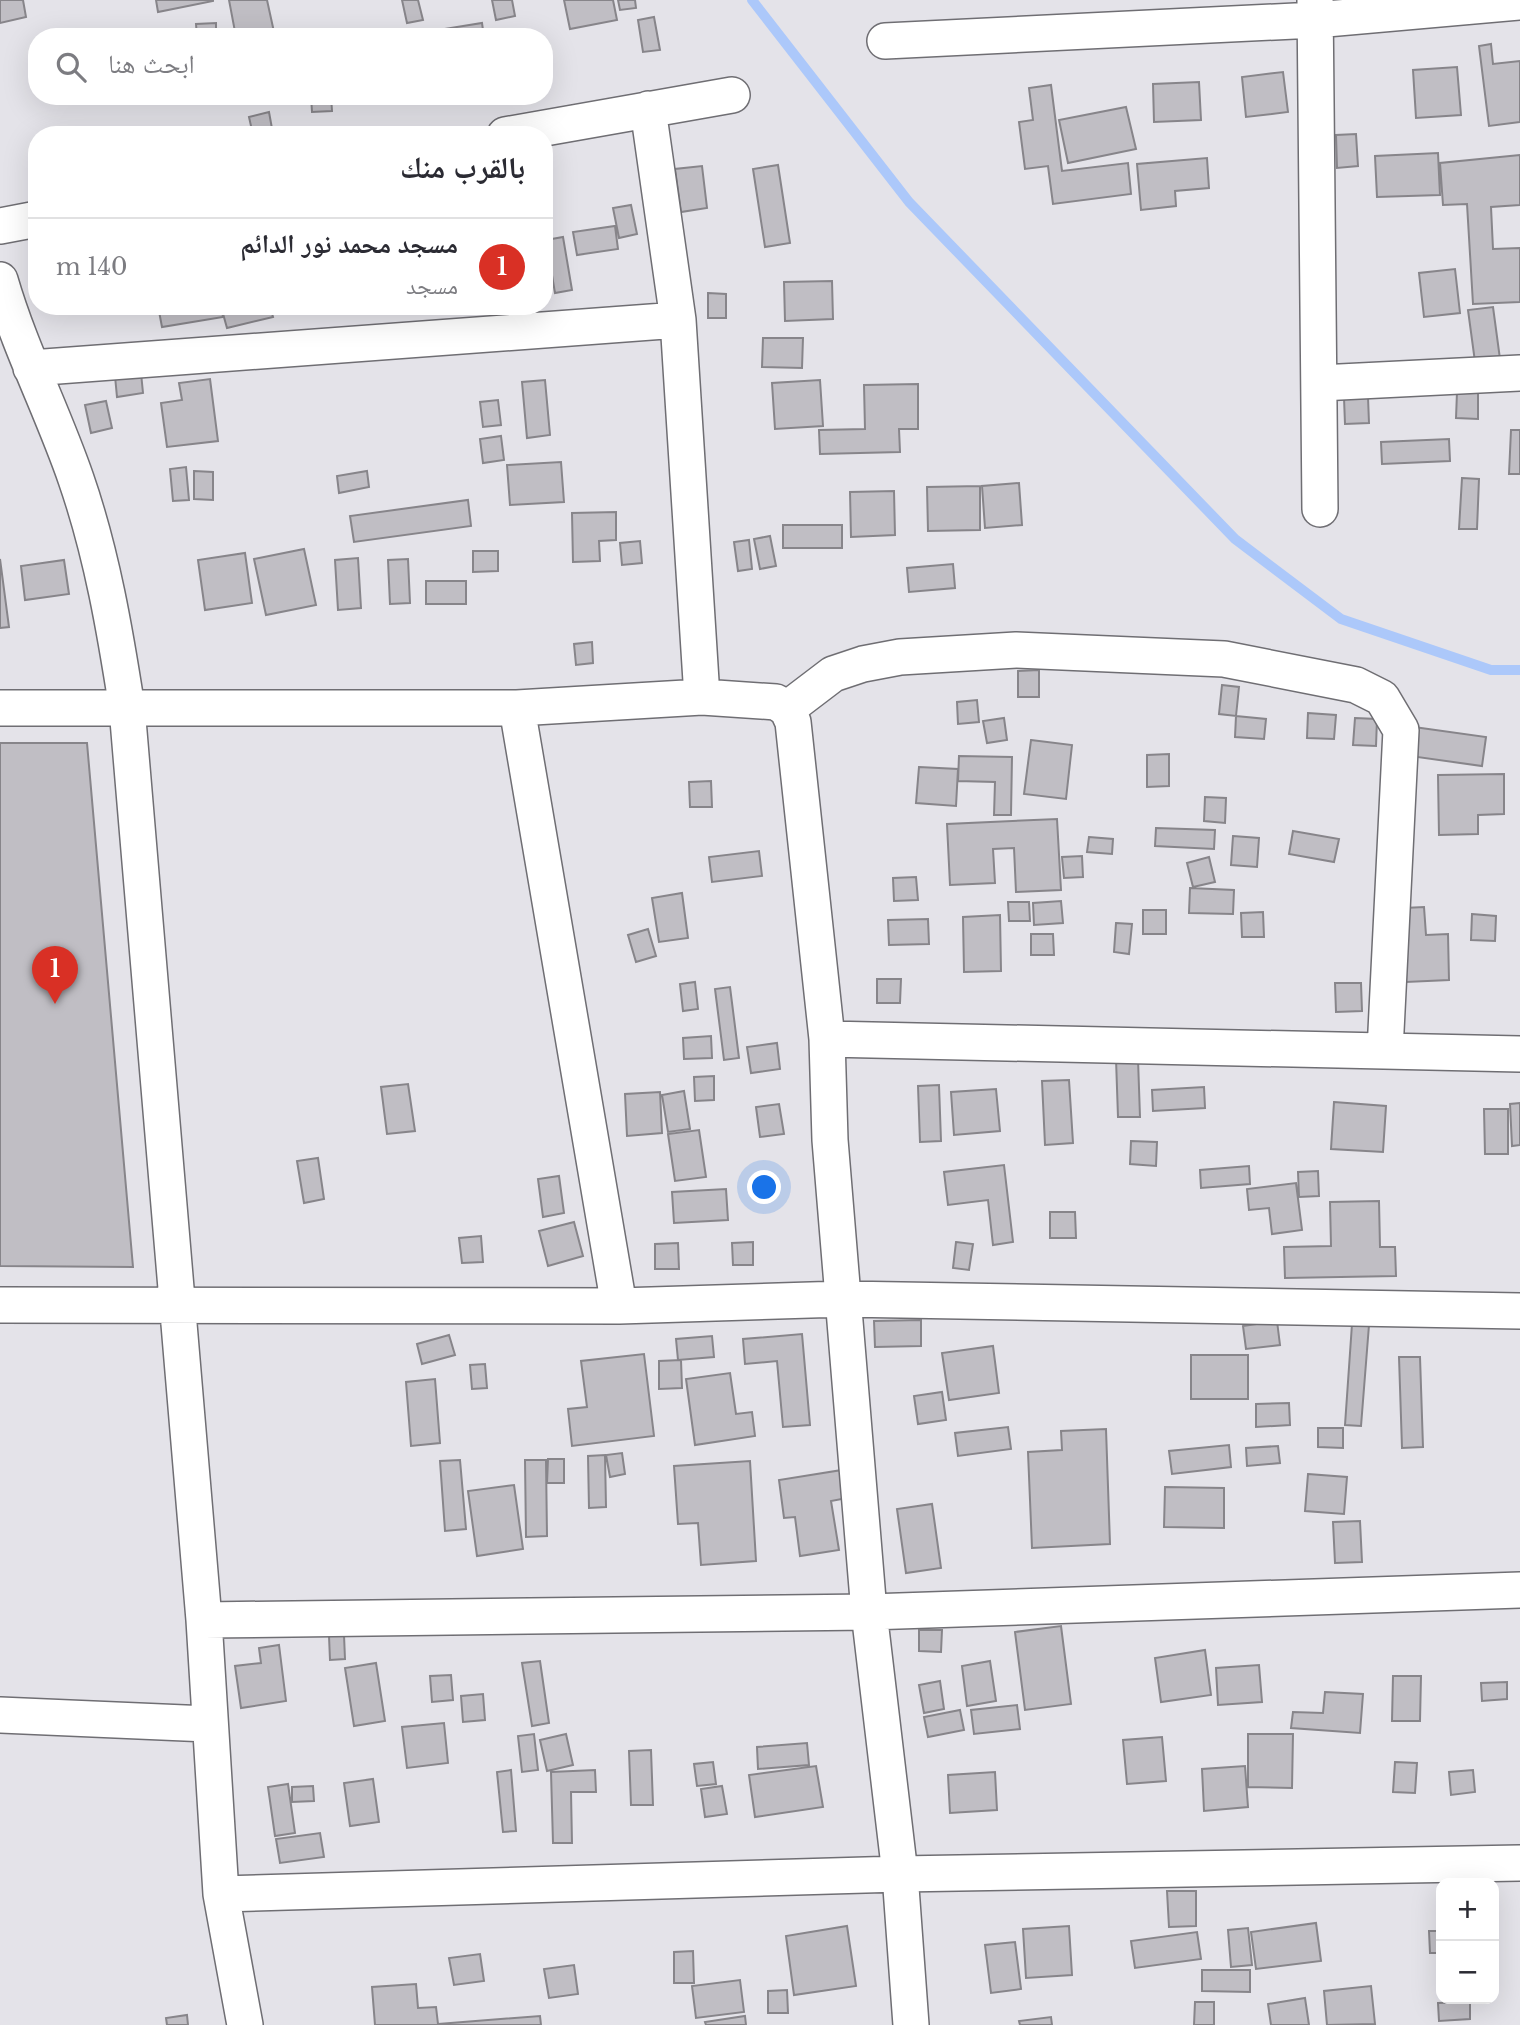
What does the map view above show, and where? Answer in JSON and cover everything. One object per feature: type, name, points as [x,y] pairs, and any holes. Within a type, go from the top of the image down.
[{"type":"street","points":[[884,41],[1315,10],[1520,2]]},
{"type":"street","points":[[1315,10],[1320,509]]},
{"type":"street","points":[[553,126],[732,95]]},
{"type":"street","points":[[648,109],[678,320],[702,697]]},
{"type":"street","points":[[0,226],[28,221]]},
{"type":"street","points":[[0,280],[31,369],[56,423],[101,559],[127,709],[204,1620],[208,1724],[221,1894],[245,2025]]},
{"type":"street","points":[[31,369],[678,320]]},
{"type":"street","points":[[1320,383],[1520,373]]},
{"type":"street","points":[[787,709],[833,674],[863,664],[900,657],[1016,650],[1224,659],[1356,685],[1382,698],[1401,730],[1385,1051]]},
{"type":"street","points":[[0,709],[517,708],[702,697],[776,702],[787,709],[793,722],[827,1039],[830,1140],[869,1612],[900,1874],[911,2025]]},
{"type":"street","points":[[517,708],[620,1306]]},
{"type":"street","points":[[827,1039],[1520,1054]]},
{"type":"street","points":[[0,1305],[620,1306],[843,1299],[1520,1311]]},
{"type":"street","points":[[204,1620],[869,1612],[1520,1590]]},
{"type":"street","points":[[0,1715],[208,1724]]},
{"type":"street","points":[[221,1894],[900,1874],[1520,1863]]},
{"type":"building","points":[[0,0],[23,0],[26,17],[0,23]]},
{"type":"building","points":[[156,0],[213,0],[213,1],[158,12]]},
{"type":"building","points":[[229,0],[267,0],[273,28],[234,28]]},
{"type":"building","points":[[402,0],[418,0],[423,20],[407,23]]},
{"type":"building","points":[[492,0],[512,0],[515,16],[496,20]]},
{"type":"building","points":[[564,0],[613,0],[617,20],[570,29]]},
{"type":"building","points":[[618,0],[635,0],[636,8],[620,10]]},
{"type":"building","points":[[654,17],[660,50],[643,52],[638,20]]},
{"type":"building","points":[[216,23],[216,28],[196,28],[196,24]]},
{"type":"building","points":[[482,23],[483,28],[451,28]]},
{"type":"building","points":[[1491,44],[1493,64],[1520,61],[1520,122],[1489,126],[1479,46]]},
{"type":"building","points":[[1457,67],[1461,115],[1416,118],[1413,70]]},
{"type":"building","points":[[1283,72],[1288,112],[1246,117],[1242,77]]},
{"type":"building","points":[[1199,82],[1201,120],[1154,122],[1153,84]]},
{"type":"building","points":[[1051,85],[1062,171],[1128,163],[1131,194],[1053,204],[1048,166],[1025,169],[1019,122],[1033,120],[1029,88]]},
{"type":"building","points":[[312,105],[332,105],[332,111],[312,112]]},
{"type":"building","points":[[1126,107],[1136,149],[1068,163],[1059,120]]},
{"type":"building","points":[[269,112],[272,126],[251,126],[249,117]]},
{"type":"building","points":[[1356,134],[1358,166],[1337,168],[1336,135]]},
{"type":"building","points":[[1438,153],[1440,195],[1377,197],[1375,156]]},
{"type":"building","points":[[1520,155],[1520,205],[1491,207],[1493,249],[1520,248],[1520,302],[1473,304],[1467,204],[1443,205],[1440,163]]},
{"type":"building","points":[[1207,158],[1209,188],[1175,191],[1176,206],[1141,210],[1137,164]]},
{"type":"building","points":[[778,165],[790,243],[765,247],[753,169]]},
{"type":"building","points":[[702,166],[707,208],[681,212],[675,169]]},
{"type":"building","points":[[631,205],[637,234],[619,238],[613,208]]},
{"type":"building","points":[[615,226],[618,249],[577,255],[573,232]]},
{"type":"building","points":[[563,237],[572,290],[555,293],[553,239]]},
{"type":"building","points":[[1455,269],[1460,313],[1424,317],[1419,273]]},
{"type":"building","points":[[832,281],[833,319],[785,321],[784,282]]},
{"type":"building","points":[[708,293],[726,294],[726,318],[708,318]]},
{"type":"building","points":[[1493,307],[1500,359],[1475,362],[1468,310]]},
{"type":"building","points":[[160,315],[223,317],[162,327]]},
{"type":"building","points":[[223,315],[273,317],[227,328]]},
{"type":"building","points":[[763,338],[803,338],[802,368],[762,367]]},
{"type":"building","points":[[141,373],[143,393],[117,397],[115,376]]},
{"type":"building","points":[[210,379],[218,441],[167,447],[161,403],[182,400],[179,383]]},
{"type":"building","points":[[545,380],[550,435],[527,438],[522,382]]},
{"type":"building","points":[[820,380],[823,426],[775,429],[772,383]]},
{"type":"building","points":[[918,384],[918,429],[899,429],[900,452],[820,454],[819,430],[865,429],[864,385]]},
{"type":"building","points":[[1457,392],[1478,393],[1478,419],[1456,418]]},
{"type":"building","points":[[1368,397],[1369,423],[1345,424],[1344,398]]},
{"type":"building","points":[[498,400],[501,425],[483,427],[480,402]]},
{"type":"building","points":[[106,401],[112,428],[91,433],[85,405]]},
{"type":"building","points":[[1511,430],[1520,430],[1520,474],[1509,474]]},
{"type":"building","points":[[501,436],[504,460],[483,463],[480,439]]},
{"type":"building","points":[[1449,439],[1450,461],[1382,464],[1381,442]]},
{"type":"building","points":[[561,462],[564,502],[510,505],[507,465]]},
{"type":"building","points":[[186,467],[189,500],[173,501],[170,469]]},
{"type":"building","points":[[194,471],[213,472],[213,500],[194,499]]},
{"type":"building","points":[[367,471],[369,487],[339,493],[337,476]]},
{"type":"building","points":[[1462,478],[1479,479],[1477,529],[1459,529]]},
{"type":"building","points":[[1019,483],[1022,525],[985,528],[982,486]]},
{"type":"building","points":[[980,486],[980,530],[928,531],[927,487]]},
{"type":"building","points":[[894,491],[895,535],[851,537],[850,492]]},
{"type":"building","points":[[468,500],[471,526],[354,542],[350,516]]},
{"type":"building","points":[[616,512],[616,540],[599,541],[600,561],[573,562],[572,513]]},
{"type":"building","points":[[783,525],[842,525],[842,548],[783,548]]},
{"type":"building","points":[[770,536],[776,566],[760,569],[754,539]]},
{"type":"building","points":[[749,540],[752,569],[738,571],[734,542]]},
{"type":"building","points":[[640,541],[642,563],[622,565],[620,543]]},
{"type":"building","points":[[304,549],[316,605],[266,615],[254,559]]},
{"type":"building","points":[[473,551],[498,551],[498,571],[473,572]]},
{"type":"building","points":[[245,553],[252,603],[205,610],[198,560]]},
{"type":"building","points":[[358,558],[361,608],[338,610],[335,560]]},
{"type":"building","points":[[0,559],[9,627],[0,628]]},
{"type":"building","points":[[408,559],[410,603],[390,604],[388,560]]},
{"type":"building","points":[[64,560],[69,594],[25,600],[21,566]]},
{"type":"building","points":[[953,564],[955,588],[909,592],[907,568]]},
{"type":"building","points":[[426,581],[466,581],[466,604],[426,604]]},
{"type":"building","points":[[592,642],[593,663],[576,665],[574,644]]},
{"type":"building","points":[[1039,670],[1039,697],[1018,697],[1018,671]]},
{"type":"building","points":[[1222,685],[1239,687],[1236,716],[1219,714]]},
{"type":"building","points":[[977,700],[979,722],[958,724],[957,702]]},
{"type":"building","points":[[1308,713],[1336,715],[1334,739],[1307,738]]},
{"type":"building","points":[[1236,716],[1266,719],[1264,739],[1235,737]]},
{"type":"building","points":[[1004,718],[1007,740],[987,743],[983,721]]},
{"type":"building","points":[[1355,718],[1377,719],[1376,746],[1353,745]]},
{"type":"building","points":[[1414,727],[1486,737],[1482,766],[1410,756]]},
{"type":"building","points":[[1031,740],[1072,745],[1066,799],[1024,794]]},
{"type":"building","points":[[0,743],[87,743],[133,1267],[0,1266]]},
{"type":"building","points":[[1169,754],[1169,786],[1147,787],[1147,755]]},
{"type":"building","points":[[959,756],[1012,757],[1011,815],[994,815],[995,782],[958,781]]},
{"type":"building","points":[[919,767],[958,769],[956,806],[916,803]]},
{"type":"building","points":[[1504,774],[1504,814],[1478,815],[1478,834],[1439,835],[1438,775]]},
{"type":"building","points":[[711,781],[712,807],[690,807],[689,782]]},
{"type":"building","points":[[1205,797],[1226,798],[1225,823],[1204,821]]},
{"type":"building","points":[[1057,819],[1061,890],[1016,892],[1014,848],[993,849],[995,883],[950,885],[947,824]]},
{"type":"building","points":[[1156,828],[1215,830],[1214,849],[1155,846]]},
{"type":"building","points":[[1293,831],[1339,839],[1334,862],[1289,854]]},
{"type":"building","points":[[1233,836],[1259,838],[1257,867],[1231,865]]},
{"type":"building","points":[[1089,837],[1113,839],[1112,854],[1087,852]]},
{"type":"building","points":[[759,851],[762,876],[712,882],[709,857]]},
{"type":"building","points":[[1082,856],[1083,877],[1064,878],[1062,857]]},
{"type":"building","points":[[1209,857],[1215,882],[1193,887],[1187,863]]},
{"type":"building","points":[[916,877],[918,900],[894,901],[893,878]]},
{"type":"building","points":[[1190,888],[1234,890],[1233,914],[1189,913]]},
{"type":"building","points":[[682,893],[688,938],[659,942],[652,898]]},
{"type":"building","points":[[1061,901],[1063,923],[1034,925],[1033,903]]},
{"type":"building","points":[[1008,902],[1029,902],[1030,921],[1009,921]]},
{"type":"building","points":[[1424,907],[1426,935],[1448,934],[1449,980],[1406,982],[1404,908]]},
{"type":"building","points":[[1143,910],[1166,910],[1166,934],[1143,934]]},
{"type":"building","points":[[1263,912],[1264,937],[1242,937],[1241,913]]},
{"type":"building","points":[[1472,914],[1496,916],[1495,941],[1471,940]]},
{"type":"building","points":[[1000,915],[1001,971],[964,972],[963,917]]},
{"type":"building","points":[[928,919],[929,944],[889,945],[888,920]]},
{"type":"building","points":[[1116,923],[1132,924],[1129,954],[1114,952]]},
{"type":"building","points":[[648,929],[656,956],[636,962],[628,935]]},
{"type":"building","points":[[1031,934],[1053,934],[1054,955],[1031,955]]},
{"type":"building","points":[[877,979],[901,979],[900,1003],[877,1003]]},
{"type":"building","points":[[695,982],[698,1009],[683,1011],[680,984]]},
{"type":"building","points":[[1335,983],[1361,983],[1362,1011],[1336,1012]]},
{"type":"building","points":[[730,987],[739,1058],[724,1060],[715,989]]},
{"type":"building","points":[[711,1036],[712,1058],[684,1059],[683,1038]]},
{"type":"building","points":[[777,1043],[780,1069],[751,1073],[747,1047]]},
{"type":"building","points":[[1116,1059],[1138,1059],[1140,1117],[1118,1117]]},
{"type":"building","points":[[714,1076],[714,1100],[695,1101],[694,1077]]},
{"type":"building","points":[[1069,1080],[1073,1143],[1045,1145],[1042,1081]]},
{"type":"building","points":[[408,1084],[415,1131],[387,1134],[381,1087]]},
{"type":"building","points":[[939,1085],[941,1141],[920,1142],[918,1086]]},
{"type":"building","points":[[1204,1087],[1205,1108],[1153,1111],[1152,1090]]},
{"type":"building","points":[[996,1089],[1000,1131],[954,1135],[951,1092]]},
{"type":"building","points":[[684,1091],[690,1129],[668,1132],[662,1095]]},
{"type":"building","points":[[660,1092],[662,1133],[627,1136],[625,1094]]},
{"type":"building","points":[[1334,1102],[1386,1106],[1383,1152],[1331,1149]]},
{"type":"building","points":[[1520,1103],[1520,1145],[1512,1146],[1510,1104]]},
{"type":"building","points":[[779,1104],[784,1134],[760,1137],[756,1107]]},
{"type":"building","points":[[1484,1109],[1508,1109],[1508,1154],[1485,1154]]},
{"type":"building","points":[[699,1130],[706,1177],[675,1181],[668,1134]]},
{"type":"building","points":[[1131,1141],[1157,1142],[1156,1166],[1130,1164]]},
{"type":"building","points":[[318,1158],[324,1199],[304,1203],[297,1161]]},
{"type":"building","points":[[1004,1165],[1013,1242],[993,1245],[988,1200],[948,1205],[944,1172]]},
{"type":"building","points":[[1249,1166],[1250,1184],[1201,1188],[1200,1170]]},
{"type":"building","points":[[1318,1171],[1319,1196],[1299,1197],[1298,1172]]},
{"type":"building","points":[[559,1176],[564,1213],[543,1217],[538,1179]]},
{"type":"building","points":[[1296,1183],[1302,1230],[1272,1234],[1269,1208],[1249,1210],[1247,1189]]},
{"type":"building","points":[[726,1189],[728,1220],[674,1223],[672,1192]]},
{"type":"building","points":[[1379,1201],[1380,1247],[1395,1247],[1396,1276],[1285,1278],[1284,1247],[1331,1246],[1330,1202]]},
{"type":"building","points":[[1050,1212],[1075,1212],[1076,1238],[1050,1238]]},
{"type":"building","points":[[574,1222],[583,1256],[548,1266],[539,1231]]},
{"type":"building","points":[[481,1236],[483,1262],[462,1263],[459,1238]]},
{"type":"building","points":[[753,1242],[753,1265],[733,1265],[732,1243]]},
{"type":"building","points":[[956,1242],[973,1244],[969,1270],[953,1268]]},
{"type":"building","points":[[678,1243],[679,1269],[655,1269],[655,1244]]},
{"type":"building","points":[[921,1320],[921,1346],[875,1347],[874,1321]]},
{"type":"building","points":[[1277,1321],[1280,1345],[1246,1349],[1243,1326]]},
{"type":"building","points":[[1352,1324],[1369,1325],[1361,1426],[1345,1425]]},
{"type":"building","points":[[802,1334],[810,1425],[783,1427],[777,1361],[745,1364],[743,1339]]},
{"type":"building","points":[[449,1335],[455,1355],[422,1364],[417,1344]]},
{"type":"building","points":[[712,1336],[714,1357],[678,1360],[676,1339]]},
{"type":"building","points":[[993,1346],[999,1393],[949,1400],[942,1353]]},
{"type":"building","points":[[644,1354],[654,1436],[572,1446],[568,1409],[587,1407],[581,1361]]},
{"type":"building","points":[[1191,1355],[1248,1355],[1248,1399],[1191,1399]]},
{"type":"building","points":[[1399,1357],[1420,1357],[1423,1447],[1402,1448]]},
{"type":"building","points":[[681,1360],[682,1388],[659,1389],[659,1361]]},
{"type":"building","points":[[485,1364],[487,1388],[472,1389],[470,1365]]},
{"type":"building","points":[[730,1373],[736,1414],[752,1412],[755,1436],[695,1445],[686,1379]]},
{"type":"building","points":[[435,1379],[440,1443],[411,1446],[406,1382]]},
{"type":"building","points":[[942,1392],[946,1420],[918,1424],[914,1396]]},
{"type":"building","points":[[1289,1403],[1290,1425],[1256,1427],[1256,1404]]},
{"type":"building","points":[[1008,1427],[1011,1449],[958,1456],[955,1433]]},
{"type":"building","points":[[1318,1428],[1343,1428],[1343,1448],[1318,1447]]},
{"type":"building","points":[[1106,1429],[1110,1544],[1032,1548],[1028,1452],[1062,1450],[1061,1431]]},
{"type":"building","points":[[1229,1445],[1231,1467],[1172,1474],[1169,1451]]},
{"type":"building","points":[[1278,1446],[1280,1463],[1247,1466],[1246,1448]]},
{"type":"building","points":[[622,1453],[625,1474],[610,1477],[606,1455]]},
{"type":"building","points":[[605,1455],[606,1507],[589,1508],[588,1456]]},
{"type":"building","points":[[548,1459],[564,1459],[564,1483],[547,1483]]},
{"type":"building","points":[[460,1460],[466,1529],[445,1531],[440,1461]]},
{"type":"building","points":[[525,1460],[546,1460],[547,1536],[526,1537]]},
{"type":"building","points":[[750,1461],[756,1561],[701,1565],[698,1523],[678,1524],[674,1466]]},
{"type":"building","points":[[842,1470],[847,1498],[831,1501],[839,1550],[800,1556],[795,1517],[784,1518],[779,1480]]},
{"type":"building","points":[[1308,1474],[1347,1477],[1344,1514],[1305,1511]]},
{"type":"building","points":[[514,1485],[523,1549],[477,1556],[468,1491]]},
{"type":"building","points":[[1165,1487],[1224,1488],[1224,1528],[1164,1527]]},
{"type":"building","points":[[932,1504],[941,1568],[906,1573],[897,1509]]},
{"type":"building","points":[[1360,1521],[1362,1562],[1335,1563],[1333,1522]]},
{"type":"building","points":[[1061,1626],[1071,1704],[1025,1710],[1015,1632]]},
{"type":"building","points":[[919,1630],[942,1630],[941,1652],[919,1651]]},
{"type":"building","points":[[344,1635],[345,1659],[330,1660],[329,1636]]},
{"type":"building","points":[[279,1645],[286,1701],[241,1708],[235,1666],[261,1663],[259,1648]]},
{"type":"building","points":[[1205,1650],[1211,1695],[1161,1702],[1155,1658]]},
{"type":"building","points":[[540,1661],[549,1723],[532,1726],[522,1663]]},
{"type":"building","points":[[990,1661],[996,1701],[967,1706],[962,1666]]},
{"type":"building","points":[[376,1663],[385,1721],[354,1726],[345,1668]]},
{"type":"building","points":[[1259,1665],[1262,1702],[1218,1705],[1216,1668]]},
{"type":"building","points":[[451,1675],[453,1700],[432,1702],[430,1676]]},
{"type":"building","points":[[1393,1676],[1421,1676],[1420,1721],[1392,1721]]},
{"type":"building","points":[[940,1681],[944,1709],[924,1713],[919,1685]]},
{"type":"building","points":[[1507,1682],[1507,1699],[1482,1701],[1481,1683]]},
{"type":"building","points":[[1325,1692],[1363,1694],[1360,1733],[1291,1728],[1293,1712],[1323,1713]]},
{"type":"building","points":[[483,1694],[485,1720],[463,1722],[461,1696]]},
{"type":"building","points":[[1017,1705],[1020,1729],[974,1734],[971,1710]]},
{"type":"building","points":[[960,1710],[964,1730],[928,1737],[924,1717]]},
{"type":"building","points":[[444,1723],[448,1763],[407,1768],[402,1727]]},
{"type":"building","points":[[534,1734],[538,1770],[522,1772],[518,1736]]},
{"type":"building","points":[[566,1734],[573,1765],[547,1771],[540,1740]]},
{"type":"building","points":[[1248,1734],[1293,1734],[1292,1788],[1248,1787]]},
{"type":"building","points":[[1162,1737],[1166,1781],[1127,1784],[1123,1740]]},
{"type":"building","points":[[807,1743],[809,1765],[758,1769],[757,1747]]},
{"type":"building","points":[[651,1750],[653,1805],[631,1805],[629,1751]]},
{"type":"building","points":[[713,1762],[716,1784],[697,1786],[694,1764]]},
{"type":"building","points":[[1395,1762],[1417,1763],[1415,1793],[1393,1792]]},
{"type":"building","points":[[816,1766],[823,1807],[755,1817],[749,1775]]},
{"type":"building","points":[[1245,1766],[1248,1807],[1204,1811],[1202,1769]]},
{"type":"building","points":[[511,1770],[516,1831],[503,1832],[497,1772]]},
{"type":"building","points":[[595,1770],[596,1792],[571,1792],[572,1843],[553,1843],[551,1772]]},
{"type":"building","points":[[1473,1770],[1475,1792],[1451,1795],[1449,1772]]},
{"type":"building","points":[[995,1772],[997,1810],[950,1813],[948,1775]]},
{"type":"building","points":[[373,1779],[379,1822],[350,1826],[344,1783]]},
{"type":"building","points":[[288,1784],[295,1833],[275,1836],[268,1787]]},
{"type":"building","points":[[313,1786],[314,1801],[292,1802],[292,1787]]},
{"type":"building","points":[[722,1786],[727,1814],[705,1817],[701,1789]]},
{"type":"building","points":[[320,1833],[324,1857],[280,1863],[276,1839]]},
{"type":"building","points":[[1167,1891],[1196,1891],[1196,1926],[1169,1927]]},
{"type":"building","points":[[1316,1923],[1321,1961],[1256,1969],[1251,1932]]},
{"type":"building","points":[[847,1926],[856,1986],[794,1995],[786,1936]]},
{"type":"building","points":[[1069,1926],[1072,1975],[1026,1978],[1023,1929]]},
{"type":"building","points":[[1248,1928],[1252,1965],[1231,1967],[1228,1930]]},
{"type":"building","points":[[1429,1931],[1436,1931],[1436,1953],[1430,1953]]},
{"type":"building","points":[[1197,1932],[1201,1959],[1135,1968],[1131,1941]]},
{"type":"building","points":[[1015,1942],[1021,1989],[991,1993],[985,1945]]},
{"type":"building","points":[[693,1951],[694,1983],[674,1983],[674,1952]]},
{"type":"building","points":[[480,1954],[484,1981],[454,1985],[449,1958]]},
{"type":"building","points":[[574,1965],[578,1994],[549,1998],[544,1969]]},
{"type":"building","points":[[1202,1970],[1250,1970],[1250,1992],[1202,1991]]},
{"type":"building","points":[[740,1980],[744,2012],[696,2018],[692,1986]]},
{"type":"building","points":[[416,1984],[418,2008],[436,2007],[438,2024],[540,2016],[541,2025],[375,2025],[372,1987]]},
{"type":"building","points":[[1371,1986],[1375,2024],[1327,2025],[1324,1991]]},
{"type":"building","points":[[787,1990],[788,2013],[768,2013],[768,1991]]},
{"type":"building","points":[[1305,1998],[1309,2025],[1271,2025],[1268,2004]]},
{"type":"building","points":[[1195,2002],[1214,2002],[1214,2025],[1194,2025]]},
{"type":"building","points":[[1438,2004],[1470,2004],[1470,2019],[1439,2021]]},
{"type":"building","points":[[187,2015],[188,2025],[167,2025],[166,2018]]},
{"type":"building","points":[[745,2016],[746,2025],[706,2025],[705,2022]]},
{"type":"building","points":[[1051,2017],[1052,2025],[1020,2025],[1019,2021]]},
{"type":"waterway","points":[[752,0],[909,202],[1235,539],[1341,619],[1491,670],[1520,670]]},
{"type":"place","name":"مسجد محمد نور الدائم","points":[[55,1004]]}]
